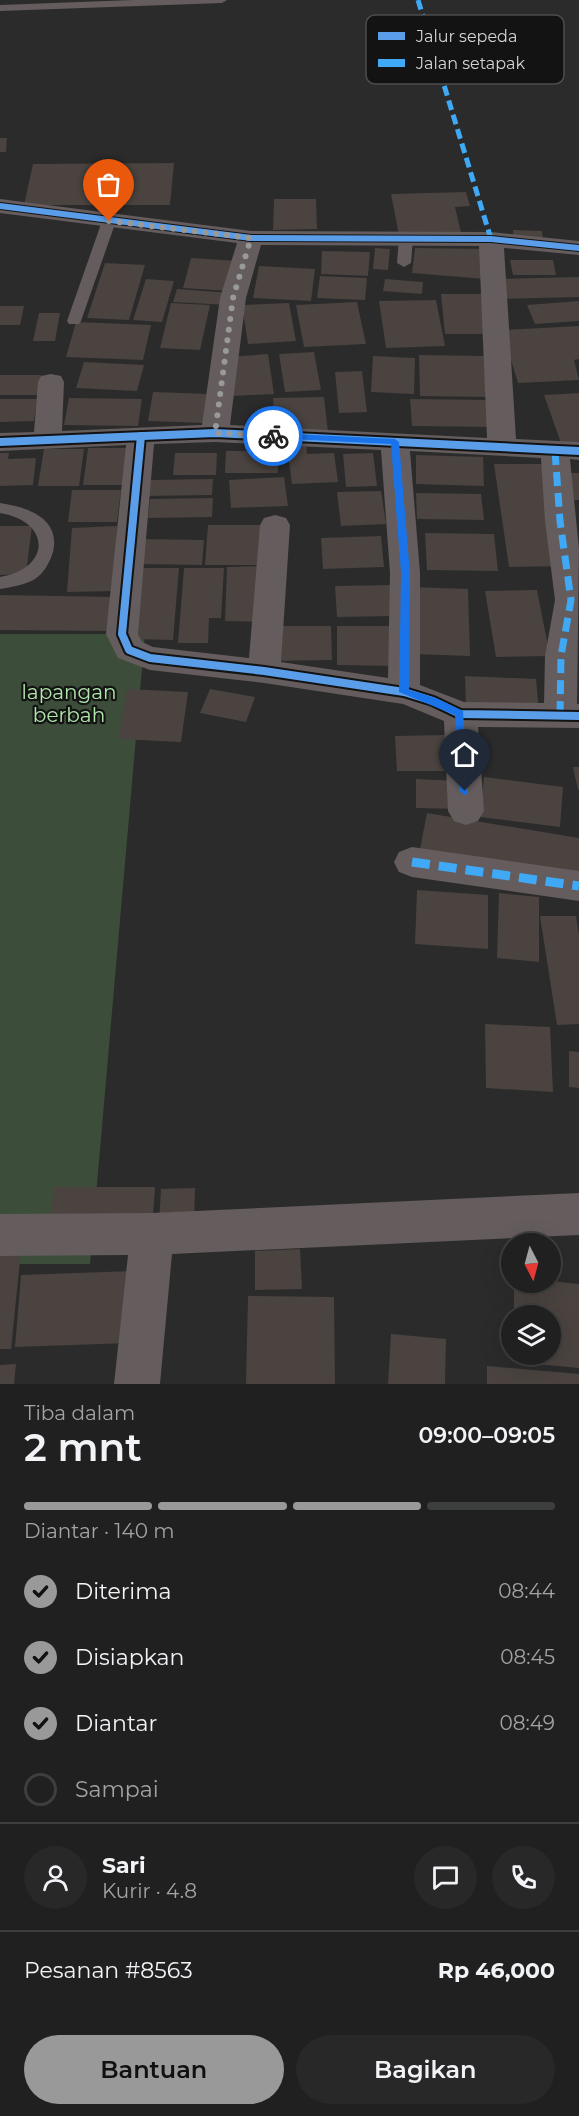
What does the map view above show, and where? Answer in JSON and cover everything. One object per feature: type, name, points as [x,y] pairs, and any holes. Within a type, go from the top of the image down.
[{"type":"street","points":[[0,206],[251,238],[491,238],[579,248]]},
{"type":"street","points":[[215,433],[233,298],[251,238]]},
{"type":"street","points":[[491,238],[502,447]]},
{"type":"street","points":[[48,440],[51,382]]},
{"type":"street","points":[[0,442],[141,436],[215,433],[567,451],[560,521],[571,600],[561,656],[569,716],[460,714],[433,701],[404,692],[264,671],[150,658],[129,650],[122,634],[141,436]]},
{"type":"street","points":[[395,442],[405,573],[404,692]]},
{"type":"street","points":[[264,671],[275,525]]},
{"type":"street","points":[[460,714],[466,811]]},
{"type":"street","points":[[412,862],[579,886]]},
{"type":"street","points":[[0,1235],[152,1234],[579,1214]]},
{"type":"street","points":[[137,1384],[152,1234]]},
{"type":"lane","points":[[0,8],[222,0]]},
{"type":"lane","points":[[74,321],[109,221]]},
{"type":"lane","points":[[404,262],[406,238]]},
{"type":"lane","points":[[0,508],[31,516],[43,527],[47,536],[41,562],[32,573],[18,580],[0,583]]},
{"type":"green space","name":"lapangan berbah","points":[[0,634],[145,634],[90,1264],[0,1264]]},
{"type":"building","points":[[0,138],[7,138],[6,152],[0,152]]},
{"type":"building","points":[[174,163],[170,205],[24,205],[33,164]]},
{"type":"building","points":[[466,192],[470,206],[455,207],[461,233],[399,235],[391,194]]},
{"type":"building","points":[[274,199],[316,199],[317,229],[273,230]]},
{"type":"building","points":[[513,230],[542,231],[543,239],[514,239]]},
{"type":"building","points":[[375,248],[390,249],[388,270],[373,269]]},
{"type":"building","points":[[415,248],[486,249],[485,279],[412,273]]},
{"type":"building","points":[[322,251],[370,252],[368,276],[321,274]]},
{"type":"building","points":[[191,258],[239,261],[231,291],[183,288]]},
{"type":"building","points":[[510,260],[553,260],[556,275],[513,275]]},
{"type":"building","points":[[105,263],[145,265],[129,320],[87,318]]},
{"type":"building","points":[[259,266],[315,269],[311,301],[253,298]]},
{"type":"building","points":[[320,276],[367,278],[365,300],[317,298]]},
{"type":"building","points":[[579,277],[579,297],[503,299],[498,279]]},
{"type":"building","points":[[146,279],[174,281],[162,322],[133,320]]},
{"type":"building","points":[[385,279],[423,282],[422,294],[383,291]]},
{"type":"building","points":[[177,289],[231,293],[228,305],[173,302]]},
{"type":"building","points":[[441,294],[485,294],[490,334],[445,334]]},
{"type":"building","points":[[436,300],[445,346],[386,348],[379,301]]},
{"type":"building","points":[[579,301],[579,321],[535,324],[527,305]]},
{"type":"building","points":[[357,302],[366,344],[304,347],[296,305]]},
{"type":"building","points":[[171,303],[210,305],[200,350],[160,348]]},
{"type":"building","points":[[289,303],[296,341],[248,344],[242,305]]},
{"type":"building","points":[[0,306],[24,306],[20,325],[0,325]]},
{"type":"building","points":[[39,313],[60,313],[55,341],[33,341]]},
{"type":"building","points":[[76,322],[151,325],[143,360],[66,357]]},
{"type":"building","points":[[579,326],[579,359],[574,360],[579,380],[518,383],[502,330]]},
{"type":"building","points":[[314,352],[321,390],[285,392],[279,354]]},
{"type":"building","points":[[268,354],[274,394],[232,396],[228,357]]},
{"type":"building","points":[[419,355],[485,356],[488,397],[420,396]]},
{"type":"building","points":[[373,356],[415,358],[414,394],[371,392]]},
{"type":"building","points":[[84,362],[144,365],[137,391],[76,388]]},
{"type":"building","points":[[362,371],[367,412],[339,413],[335,372]]},
{"type":"building","points":[[0,375],[41,375],[38,395],[0,395]]},
{"type":"building","points":[[153,392],[209,394],[204,423],[148,421]]},
{"type":"building","points":[[579,393],[579,442],[561,443],[544,395]]},
{"type":"building","points":[[324,397],[328,432],[275,434],[273,398]]},
{"type":"building","points":[[69,398],[142,399],[138,426],[64,425]]},
{"type":"building","points":[[0,399],[37,399],[34,421],[0,422]]},
{"type":"building","points":[[410,399],[492,400],[495,427],[412,426]]},
{"type":"building","points":[[306,444],[307,454],[334,453],[338,482],[292,484],[287,445]]},
{"type":"building","points":[[88,448],[127,448],[123,485],[83,485]]},
{"type":"building","points":[[44,449],[84,449],[79,486],[38,486]]},
{"type":"building","points":[[226,451],[278,451],[278,473],[225,473]]},
{"type":"building","points":[[0,453],[9,453],[8,459],[36,458],[33,485],[0,486]]},
{"type":"building","points":[[175,453],[217,453],[216,475],[173,475]]},
{"type":"building","points":[[373,453],[377,486],[346,487],[343,454]]},
{"type":"building","points":[[416,455],[483,457],[484,486],[416,484]]},
{"type":"building","points":[[494,464],[547,464],[566,566],[509,567]]},
{"type":"building","points":[[558,473],[579,473],[579,500],[564,500]]},
{"type":"building","points":[[284,477],[288,506],[231,508],[229,480]]},
{"type":"building","points":[[213,479],[212,495],[148,496],[149,480]]},
{"type":"building","points":[[72,490],[121,490],[117,522],[68,522]]},
{"type":"building","points":[[381,491],[386,524],[341,526],[337,492]]},
{"type":"building","points":[[416,493],[481,494],[484,520],[417,519]]},
{"type":"building","points":[[213,498],[212,517],[148,518],[150,499]]},
{"type":"building","points":[[208,525],[268,525],[266,565],[205,565]]},
{"type":"building","points":[[0,526],[32,526],[26,574],[0,575]]},
{"type":"building","points":[[117,526],[114,591],[67,592],[72,528]]},
{"type":"building","points":[[425,533],[494,534],[498,571],[427,570]]},
{"type":"building","points":[[381,536],[384,567],[323,569],[321,538]]},
{"type":"building","points":[[138,539],[204,540],[202,565],[135,564]]},
{"type":"building","points":[[264,566],[263,622],[225,621],[227,567]]},
{"type":"building","points":[[137,568],[179,568],[173,640],[134,639]]},
{"type":"building","points":[[184,568],[224,568],[221,618],[209,618],[208,643],[178,643]]},
{"type":"building","points":[[393,585],[396,616],[337,617],[335,586]]},
{"type":"building","points":[[412,587],[468,589],[470,656],[412,654]]},
{"type":"building","points":[[537,590],[550,656],[496,657],[485,591]]},
{"type":"building","points":[[0,595],[114,597],[110,631],[0,630]]},
{"type":"building","points":[[269,626],[331,626],[332,660],[269,661]]},
{"type":"building","points":[[337,626],[394,626],[396,666],[337,665]]},
{"type":"building","points":[[465,676],[536,679],[539,711],[466,709]]},
{"type":"building","points":[[127,689],[188,692],[181,742],[118,739]]},
{"type":"building","points":[[210,689],[255,697],[246,722],[200,713]]},
{"type":"building","points":[[445,735],[448,771],[397,771],[395,736]]},
{"type":"building","points":[[573,767],[579,767],[578,790]]},
{"type":"building","points":[[484,777],[563,787],[560,827],[480,817]]},
{"type":"building","points":[[416,779],[460,781],[461,809],[416,808]]},
{"type":"building","points":[[427,813],[579,838],[579,876],[420,849]]},
{"type":"building","points":[[417,890],[488,895],[488,949],[415,944]]},
{"type":"building","points":[[499,893],[539,897],[539,962],[497,958]]},
{"type":"building","points":[[540,916],[576,916],[579,935],[579,1024],[557,1025]]},
{"type":"building","points":[[485,1024],[550,1027],[553,1092],[486,1088]]},
{"type":"building","points":[[569,1051],[579,1052],[579,1088],[569,1087]]},
{"type":"building","points":[[54,1187],[155,1187],[152,1231],[49,1231]]},
{"type":"building","points":[[195,1188],[194,1224],[159,1224],[161,1189]]},
{"type":"building","points":[[300,1249],[302,1289],[255,1290],[255,1251]]},
{"type":"building","points":[[0,1251],[21,1251],[11,1349],[0,1349]]},
{"type":"building","points":[[132,1271],[129,1343],[15,1347],[21,1275]]},
{"type":"building","points":[[561,1282],[579,1284],[579,1368],[546,1365],[561,1365],[561,1305],[514,1305],[514,1293],[561,1293]]},
{"type":"building","points":[[248,1296],[334,1297],[335,1384],[246,1384]]},
{"type":"building","points":[[391,1334],[446,1339],[445,1384],[388,1384]]},
{"type":"building","points":[[16,1364],[14,1384],[0,1384],[0,1365]]},
{"type":"building","points":[[487,1366],[579,1374],[579,1384],[487,1384]]},
{"type":"marked path","points":[[418,0],[423,15]]},
{"type":"marked path","points":[[444,84],[491,239]]},
{"type":"marked path","points":[[395,442],[405,573],[404,692]]},
{"type":"marked path","points":[[555,451],[560,521],[571,600],[561,656],[560,716]]},
{"type":"marked path","points":[[412,862],[579,886]]},
{"type":"cycle path","points":[[0,206],[251,238],[491,239],[579,248]]},
{"type":"cycle path","points":[[0,442],[215,433],[579,451]]},
{"type":"cycle path","points":[[141,436],[122,634],[129,650],[150,658],[264,671],[404,692],[433,701],[460,714],[579,716]]},
{"type":"way so far","points":[[109,221],[251,238],[233,298],[215,433],[273,436]]},
{"type":"route","points":[[273,436],[395,442],[405,573],[404,692],[433,701],[460,714],[465,791]]}]
